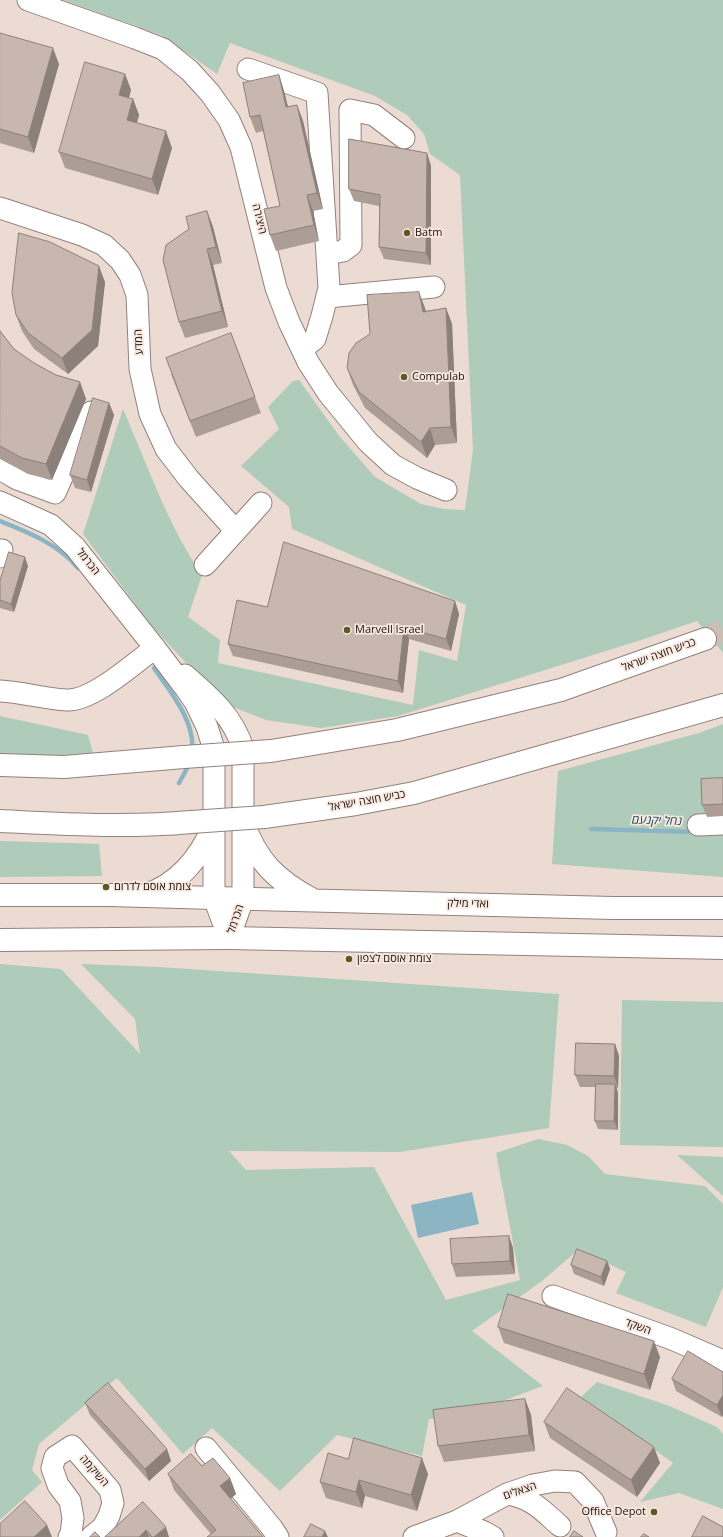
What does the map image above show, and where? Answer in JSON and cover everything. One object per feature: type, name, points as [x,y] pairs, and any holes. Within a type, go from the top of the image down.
[{"type":"main road","name":"כביש חוצה ישראל","points":[[0,765],[64,767],[256,752],[397,730],[561,690],[705,639]]},
{"type":"main road","name":"כביש חוצה ישראל","points":[[0,821],[89,825],[165,824],[264,817],[356,804],[414,793],[723,705]]},
{"type":"main road","points":[[243,822],[257,854],[268,869],[283,881],[316,901]]},
{"type":"main road","points":[[142,896],[155,892],[177,878],[203,849],[214,825]]},
{"type":"main road","name":"ואדי מילק","points":[[0,895],[142,896],[621,908],[723,908]]},
{"type":"main road","points":[[0,940],[229,938],[723,948]]},
{"type":"street","name":"היצירה","points":[[28,0],[163,49],[190,71],[210,93],[229,120],[241,147],[276,288],[289,322],[308,362],[328,393],[368,442],[393,466],[446,490]]},
{"type":"street","points":[[248,69],[317,92],[329,288],[315,339],[302,349]]},
{"type":"street","points":[[327,254],[344,251],[350,245],[350,110],[374,115],[404,138]]},
{"type":"street","name":"המדע","points":[[0,208],[82,235],[104,245],[120,260],[130,275],[137,295],[140,369],[150,414],[166,449],[189,479],[236,531]]},
{"type":"street","points":[[327,297],[434,287]]},
{"type":"street","points":[[0,469],[17,479],[55,493],[91,412]]},
{"type":"street","name":"הכרמל","points":[[0,502],[51,525],[75,546],[155,648],[194,702],[211,738],[214,755],[214,898],[229,938]]},
{"type":"street","points":[[205,565],[261,503]]},
{"type":"street","points":[[0,550],[2,550],[0,558]]},
{"type":"street","points":[[0,691],[68,700],[84,698],[107,684],[155,648]]},
{"type":"street","name":"הכרמל","points":[[155,648],[220,707],[230,719],[243,748],[242,899],[229,938]]},
{"type":"street","points":[[698,825],[723,824]]},
{"type":"street","name":"השקד","points":[[553,1296],[672,1340],[723,1361]]},
{"type":"street","name":"השיקמה","points":[[69,1537],[71,1534],[73,1518],[70,1501],[58,1485],[52,1468],[55,1457],[72,1446],[110,1490],[112,1503],[109,1516],[103,1527],[91,1537]]},
{"type":"street","points":[[206,1448],[278,1537]]},
{"type":"street","name":"הצאלים","points":[[414,1537],[458,1521],[507,1494],[533,1485],[555,1481],[575,1482],[593,1501],[606,1532]]},
{"type":"street","points":[[507,1494],[521,1496],[534,1503],[560,1526]]},
{"type":"street","points":[[458,1521],[493,1537]]},
{"type":"green space","points":[[64,0],[723,0],[723,653],[697,621],[398,716],[321,728],[266,720],[233,707],[186,663],[151,625],[83,534],[123,409],[168,515],[202,575],[188,617],[220,640],[218,663],[413,705],[419,650],[457,661],[466,605],[292,529],[289,507],[241,466],[279,429],[268,407],[293,381],[299,380],[340,437],[375,477],[421,504],[444,509],[465,510],[473,450],[460,175],[430,154],[424,134],[407,115],[375,96],[230,43],[217,74],[161,35]]},
{"type":"green space","points":[[0,716],[88,735],[94,756],[0,755]]},
{"type":"green space","points":[[723,724],[723,877],[552,864],[558,771],[699,733]]},
{"type":"green space","points":[[0,841],[99,844],[102,876],[0,877]]},
{"type":"green space","points":[[0,964],[61,969],[140,1054],[135,1019],[81,964],[159,967],[559,994],[549,1128],[400,1152],[229,1151],[246,1170],[374,1167],[446,1300],[520,1280],[496,1153],[538,1139],[567,1145],[588,1156],[605,1174],[705,1186],[723,1204],[723,1287],[706,1327],[616,1293],[626,1272],[578,1250],[542,1281],[472,1331],[543,1386],[455,1419],[429,1419],[422,1456],[337,1435],[280,1491],[212,1428],[183,1454],[117,1378],[39,1444],[32,1470],[42,1482],[0,1520]]},
{"type":"green space","points":[[622,1000],[723,1002],[723,1147],[620,1145]]},
{"type":"green space","points":[[677,1155],[723,1157],[723,1196]]},
{"type":"green space","points":[[597,1382],[667,1405],[717,1427],[723,1434],[723,1509],[679,1493],[640,1502],[673,1463],[581,1397]]},
{"type":"water","points":[[472,1192],[479,1224],[418,1238],[411,1205]]},
{"type":"building","points":[[0,33],[53,48],[28,137],[0,129]]},
{"type":"building","points":[[85,62],[125,74],[119,95],[133,99],[127,120],[166,131],[152,179],[59,152]]},
{"type":"building","points":[[279,75],[286,107],[297,105],[317,193],[307,195],[314,225],[270,235],[264,209],[280,206],[260,115],[250,117],[243,83]]},
{"type":"building","name":"Batm","points":[[349,139],[427,153],[426,253],[379,247],[380,195],[349,189]]},
{"type":"building","points":[[207,211],[216,247],[207,249],[222,311],[179,322],[163,260],[166,245],[189,229],[186,217]]},
{"type":"building","points":[[19,233],[50,242],[99,266],[92,330],[62,358],[28,333],[16,315],[12,293]]},
{"type":"building","name":"Compulab","points":[[419,292],[423,312],[446,308],[451,427],[430,428],[421,442],[359,392],[347,368],[349,353],[356,343],[370,334],[367,295]]},
{"type":"building","points":[[0,331],[14,349],[34,363],[56,375],[80,382],[46,464],[22,458],[0,446]]},
{"type":"building","points":[[231,333],[255,397],[190,421],[166,358]]},
{"type":"building","points":[[93,398],[109,403],[87,480],[70,475]]},
{"type":"building","name":"Marvell Israel","points":[[284,542],[455,601],[446,639],[404,627],[398,681],[228,644],[237,600],[267,607]]},
{"type":"building","points":[[9,552],[25,557],[11,604],[0,600],[0,581]]},
{"type":"building","points":[[723,778],[723,804],[702,805],[701,779]]},
{"type":"building","points":[[576,1043],[615,1044],[614,1076],[575,1075]]},
{"type":"building","points":[[596,1084],[615,1084],[614,1121],[595,1121]]},
{"type":"building","points":[[509,1236],[510,1261],[452,1264],[450,1239]]},
{"type":"building","points":[[577,1249],[607,1261],[601,1277],[571,1265]]},
{"type":"building","points":[[508,1294],[654,1341],[644,1374],[498,1327]]},
{"type":"building","points":[[688,1351],[723,1372],[723,1395],[717,1405],[672,1379]]},
{"type":"building","points":[[108,1383],[167,1449],[145,1469],[85,1403]]},
{"type":"building","points":[[567,1388],[654,1447],[631,1480],[544,1422]]},
{"type":"building","points":[[525,1399],[529,1435],[438,1446],[433,1410]]},
{"type":"building","points":[[354,1438],[422,1458],[411,1495],[359,1480],[356,1492],[320,1482],[328,1453],[348,1459]]},
{"type":"building","points":[[191,1454],[202,1466],[213,1458],[230,1478],[220,1486],[263,1537],[207,1537],[216,1530],[168,1474]]},
{"type":"building","points":[[25,1501],[47,1525],[34,1537],[0,1537],[0,1524]]},
{"type":"building","points":[[143,1502],[166,1527],[154,1537],[152,1537],[146,1530],[139,1537],[105,1537]]},
{"type":"building","points":[[703,1516],[723,1527],[723,1537],[692,1537]]},
{"type":"building","points":[[311,1524],[325,1531],[322,1537],[304,1537]]},
{"type":"building","points":[[574,1531],[583,1537],[570,1537]]},
{"type":"building","points":[[95,1532],[100,1537],[90,1537]]},
{"type":"building","points":[[644,1534],[649,1537],[641,1537]]},
{"type":"waterway","points":[[0,521],[32,534],[52,545],[78,568]]},
{"type":"waterway","points":[[154,668],[174,697],[186,718],[190,729],[192,752]]},
{"type":"waterway","points":[[179,783],[190,763]]},
{"type":"waterway","name":"נחל יקנעם","points":[[591,829],[697,832]]},
{"type":"tunnel","points":[[705,639],[723,631]]},
{"type":"place","name":"Batm","points":[[407,233]]},
{"type":"place","name":"Compulab","points":[[404,377]]},
{"type":"place","name":"Marvell Israel","points":[[347,630]]},
{"type":"place","name":"צומת אוסם לדרום","points":[[106,887]]},
{"type":"place","name":"צומת אוסם לצפון","points":[[349,959]]},
{"type":"place","name":"Office Depot","points":[[654,1512]]}]
